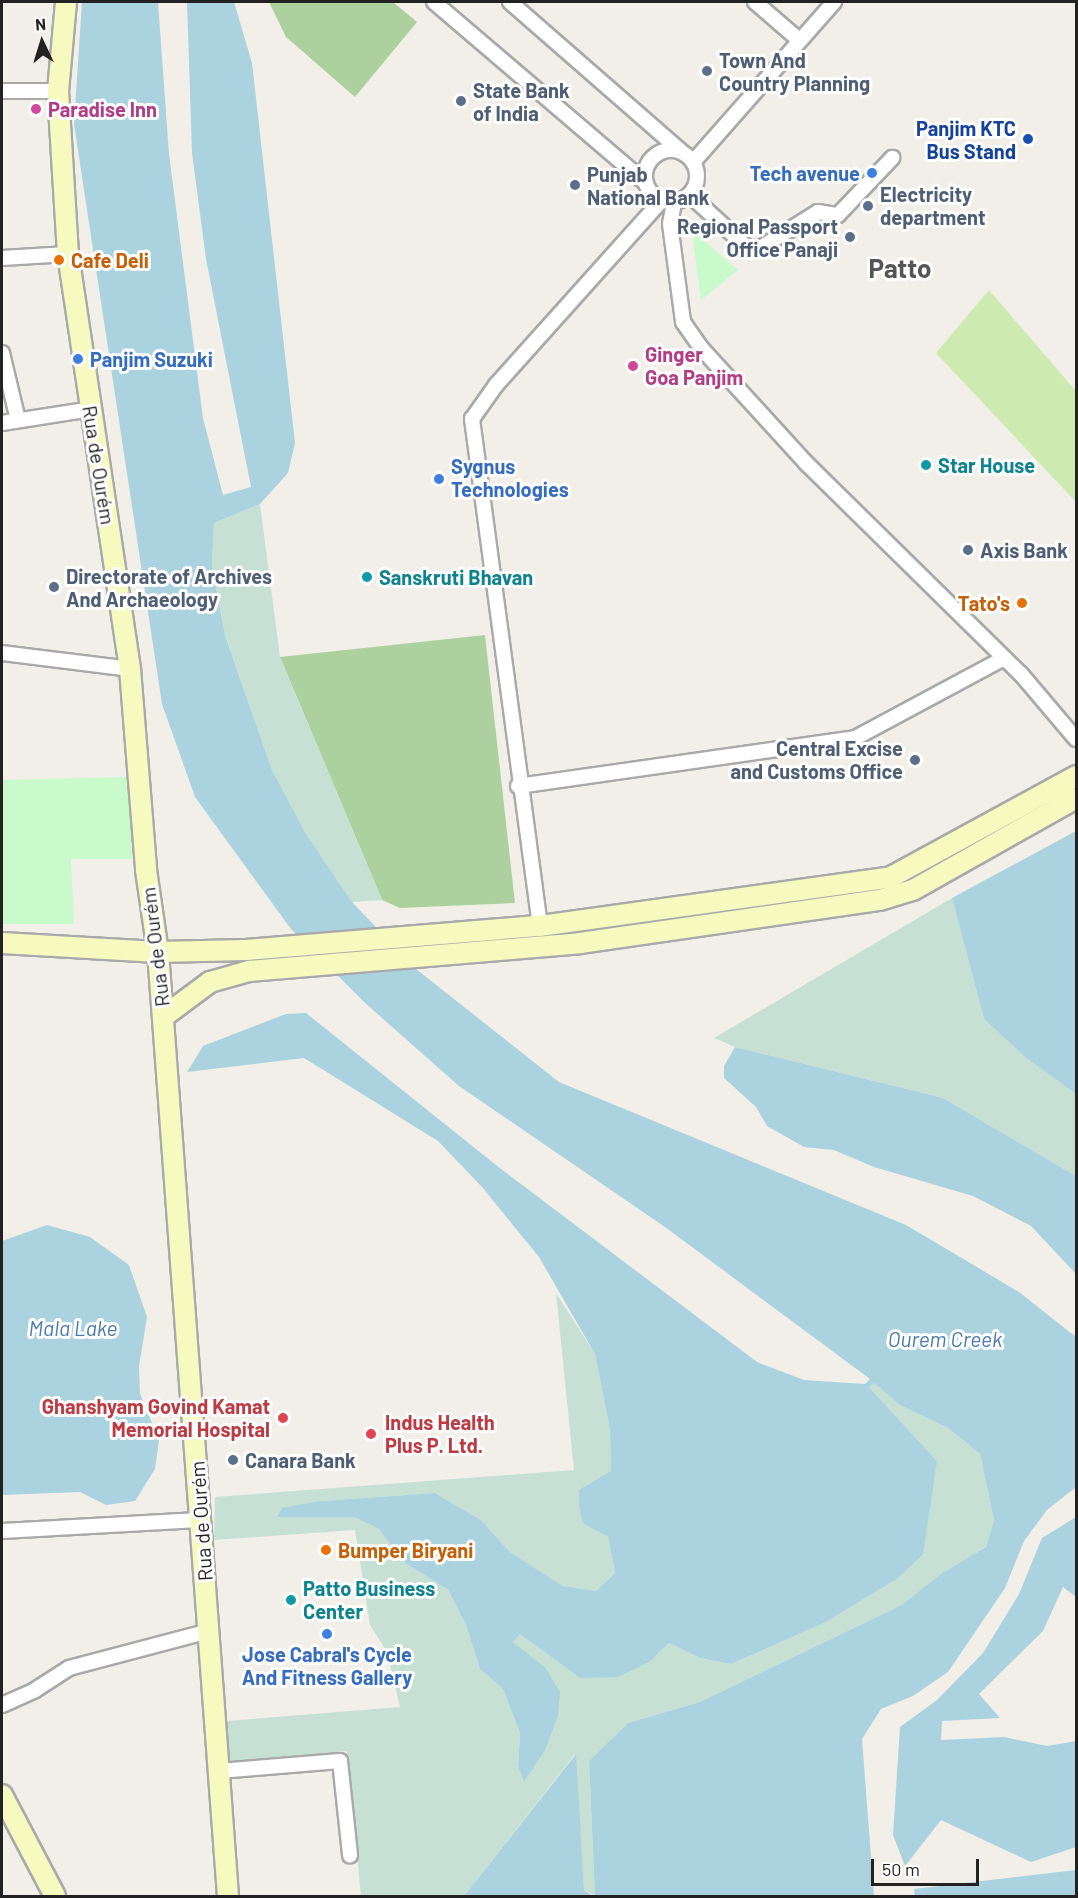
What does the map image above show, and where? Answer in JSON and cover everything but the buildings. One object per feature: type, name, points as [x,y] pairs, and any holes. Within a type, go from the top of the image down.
[{"type":"main road","name":"Rua de Ourém","points":[[66,2],[58,91],[68,254],[130,669],[146,870],[158,952],[228,1896]]},
{"type":"main road","points":[[2,943],[158,952],[246,950],[540,926],[891,877],[1077,776]]},
{"type":"main road","points":[[163,1017],[210,982],[249,971],[475,955],[880,900],[913,890],[1077,798]]},
{"type":"main road","points":[[607,917],[609,937]]},
{"type":"main road","points":[[2,1795],[55,1896]]},
{"type":"street","points":[[434,2],[645,182],[651,193],[668,202]]},
{"type":"street","points":[[510,2],[694,161],[698,179],[690,195],[668,202],[496,385],[472,419],[518,786],[540,926]]},
{"type":"street","points":[[755,2],[799,40]]},
{"type":"street","points":[[694,161],[834,2]]},
{"type":"street","points":[[2,91],[58,91]]},
{"type":"street","points":[[645,182],[644,172],[653,156],[662,151],[681,151]]},
{"type":"street","points":[[690,195],[750,249],[762,247],[818,212],[838,215],[892,158]]},
{"type":"street","points":[[668,202],[683,322],[702,349],[807,464],[1004,658],[1077,739]]},
{"type":"street","points":[[2,258],[68,254]]},
{"type":"street","points":[[2,353],[18,420]]},
{"type":"street","points":[[2,423],[91,409]]},
{"type":"street","points":[[2,653],[130,669]]},
{"type":"street","points":[[518,786],[855,738],[1004,658]]},
{"type":"street","points":[[2,1531],[201,1520]]},
{"type":"street","points":[[2,1705],[35,1690],[69,1668],[209,1631]]},
{"type":"street","points":[[219,1771],[340,1761],[350,1855]]},
{"type":"green space","points":[[269,2],[393,2],[417,22],[355,97],[286,37]]},
{"type":"green space","points":[[692,230],[738,270],[701,300]]},
{"type":"green space","points":[[989,290],[1076,391],[1076,502],[936,353]]},
{"type":"green space","points":[[260,504],[280,657],[382,900],[352,902],[305,832],[272,770],[225,634],[212,566],[214,523]]},
{"type":"green space","points":[[485,635],[515,903],[400,908],[382,900],[280,657]]},
{"type":"green space","points":[[129,777],[132,859],[71,859],[74,924],[2,924],[2,780]]},
{"type":"green space","points":[[952,898],[984,1019],[1026,1058],[1076,1094],[1076,1176],[943,1098],[735,1047],[714,1038]]},
{"type":"green space","points":[[556,1293],[595,1354],[610,1430],[611,1471],[583,1522],[608,1537],[615,1573],[596,1591],[563,1586],[510,1552],[481,1520],[435,1493],[321,1501],[277,1516],[354,1517],[379,1529],[405,1563],[448,1590],[466,1625],[480,1669],[503,1689],[520,1733],[518,1766],[524,1782],[546,1749],[558,1716],[545,1667],[513,1642],[520,1634],[580,1678],[651,1661],[669,1643],[700,1658],[731,1664],[824,1623],[897,1579],[937,1461],[869,1387],[873,1382],[900,1405],[948,1428],[980,1454],[994,1520],[986,1547],[942,1573],[903,1605],[700,1702],[628,1723],[589,1761],[595,1896],[584,1890],[575,1754],[464,1896],[361,1896],[347,1751],[229,1761],[227,1721],[400,1707],[387,1652],[370,1625],[355,1530],[214,1540],[215,1497],[574,1470]]},
{"type":"water","name":"Ourem Creek","points":[[82,2],[158,2],[169,154],[203,418],[223,495],[251,487],[206,259],[192,153],[187,2],[234,2],[252,63],[295,443],[288,473],[260,504],[214,523],[212,566],[225,635],[272,770],[305,832],[352,902],[416,969],[559,1082],[906,1225],[1019,1292],[1076,1337],[1076,1487],[1047,1510],[1024,1541],[1005,1588],[948,1672],[913,1696],[881,1709],[862,1739],[874,1896],[595,1896],[589,1761],[628,1723],[700,1702],[902,1605],[942,1573],[986,1547],[994,1520],[980,1454],[948,1428],[900,1405],[874,1383],[869,1387],[937,1461],[923,1554],[897,1579],[824,1623],[731,1664],[700,1658],[669,1643],[651,1661],[618,1677],[580,1678],[520,1634],[513,1642],[545,1667],[560,1692],[558,1716],[546,1749],[524,1782],[518,1766],[520,1733],[503,1689],[480,1669],[466,1625],[448,1590],[405,1563],[379,1529],[354,1517],[277,1517],[282,1508],[321,1501],[435,1493],[481,1520],[510,1552],[563,1586],[596,1591],[615,1573],[608,1537],[583,1523],[579,1507],[579,1490],[611,1471],[610,1430],[595,1354],[539,1257],[482,1187],[438,1141],[304,1058],[187,1072],[203,1046],[286,1014],[306,1013],[501,1169],[757,1362],[804,1380],[865,1384],[870,1379],[665,1227],[459,1086],[365,1003],[291,929],[195,797],[162,704],[74,124]]},
{"type":"water","points":[[1076,831],[1076,1094],[1026,1058],[984,1019],[952,898]]},
{"type":"water","points":[[735,1047],[943,1098],[1076,1176],[1076,1274],[1031,1226],[973,1196],[874,1167],[834,1150],[804,1147],[767,1126],[756,1107],[724,1078],[724,1066]]},
{"type":"water","name":"Mala Lake","points":[[47,1225],[90,1237],[129,1265],[147,1317],[139,1366],[140,1394],[159,1440],[155,1469],[135,1501],[106,1505],[80,1492],[2,1495],[2,1241]]},
{"type":"water","points":[[1076,1517],[1076,1597],[1063,1587],[1043,1631],[979,1694],[1000,1718],[942,1721],[941,1740],[1004,1737],[1047,1746],[1076,1741],[1076,1847],[1031,1862],[941,1820],[905,1866],[893,1835],[900,1727],[937,1700],[983,1653],[1019,1594],[1042,1538]]},
{"type":"water","points":[[576,1754],[584,1890],[593,1896],[464,1896]]},
{"type":"water","points":[[1076,1870],[1076,1896],[915,1896],[914,1889]]},
{"type":"place","name":"Town And Country Planning","points":[[707,71]]},
{"type":"place","name":"State Bank of India","points":[[461,101]]},
{"type":"place","name":"Paradise Inn","points":[[36,109]]},
{"type":"place","name":"Panjim KTC Bus Stand","points":[[1028,139]]},
{"type":"place","name":"Tech avenue","points":[[872,173]]},
{"type":"place","name":"Punjab National Bank","points":[[575,185]]},
{"type":"place","name":"Electricity department","points":[[868,206]]},
{"type":"place","name":"Regional Passport Office Panaji","points":[[850,237]]},
{"type":"place","name":"Cafe Deli","points":[[59,260]]},
{"type":"place","name":"Panjim Suzuki","points":[[78,359]]},
{"type":"place","name":"Ginger Goa Panjim","points":[[633,366]]},
{"type":"place","name":"Star House","points":[[926,465]]},
{"type":"place","name":"Sygnus Technologies","points":[[439,479]]},
{"type":"place","name":"Axis Bank","points":[[968,550]]},
{"type":"place","name":"Sanskruti Bhavan","points":[[367,577]]},
{"type":"place","name":"Directorate of Archives And Archaeology","points":[[54,587]]},
{"type":"place","name":"Tato's","points":[[1022,603]]},
{"type":"place","name":"Central Excise and Customs Office","points":[[915,760]]},
{"type":"place","name":"Ghanshyam Govind Kamat Memorial Hospital","points":[[283,1418]]},
{"type":"place","name":"Indus Health Plus P. Ltd.","points":[[371,1434]]},
{"type":"place","name":"Canara Bank","points":[[233,1460]]},
{"type":"place","name":"Bumper Biryani","points":[[326,1550]]},
{"type":"place","name":"Patto Business Center","points":[[291,1600]]},
{"type":"place","name":"Jose Cabral's Cycle And Fitness Gallery","points":[[327,1634]]},
{"type":"district","name":"Patto","points":[[900,268]]}]
